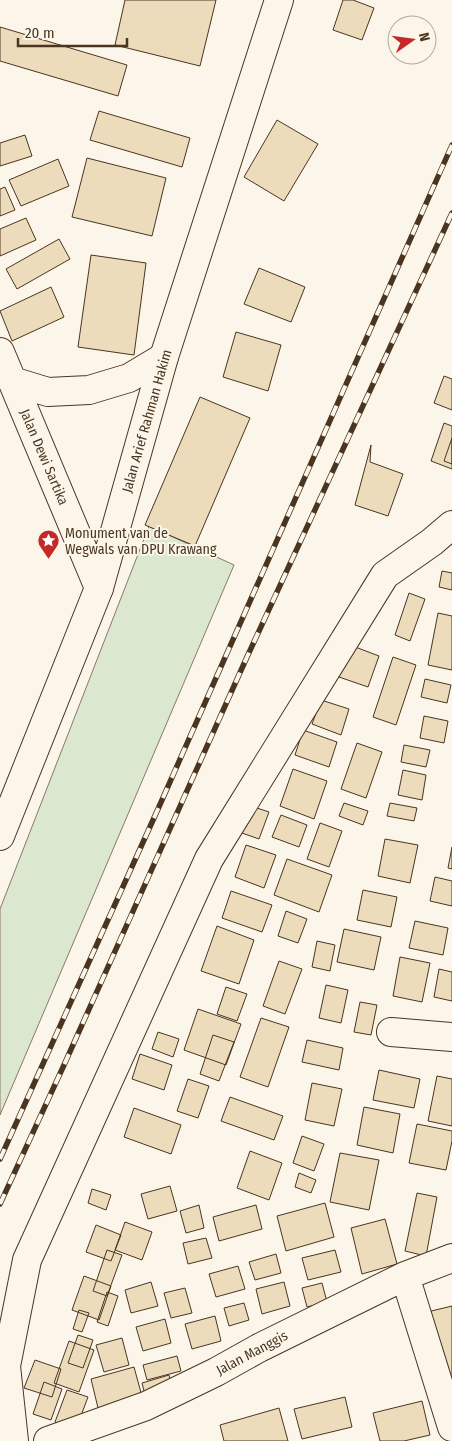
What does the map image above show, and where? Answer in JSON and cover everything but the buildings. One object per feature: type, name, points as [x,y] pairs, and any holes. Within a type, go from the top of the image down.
[{"type":"street","name":"Jalan Arief Rahman Hakim","points":[[0,836],[99,588],[164,357],[279,0]]},
{"type":"street","name":"Jalan Dewi Sartika","points":[[0,352],[99,588]]},
{"type":"street","name":"Jalan Dewi Sartika","points":[[12,381],[48,392],[89,390],[129,378],[164,357]]},
{"type":"street","points":[[14,1441],[6,1366],[27,1260],[210,859],[385,575],[432,542],[452,525]]},
{"type":"street","points":[[391,1032],[452,1037]]},
{"type":"street","name":"Jalan Manggis","points":[[48,1441],[146,1406],[405,1276],[452,1258]]},
{"type":"street","points":[[405,1276],[452,1427]]},
{"type":"green space","points":[[149,526],[234,565],[0,1115],[0,909]]},
{"type":"railway","points":[[0,1159],[158,809],[452,145]]},
{"type":"railway","points":[[0,1204],[247,657],[452,213]]},
{"type":"place","name":"Monument van de Wegwals van DPU Krawang","points":[[49,560]]}]
